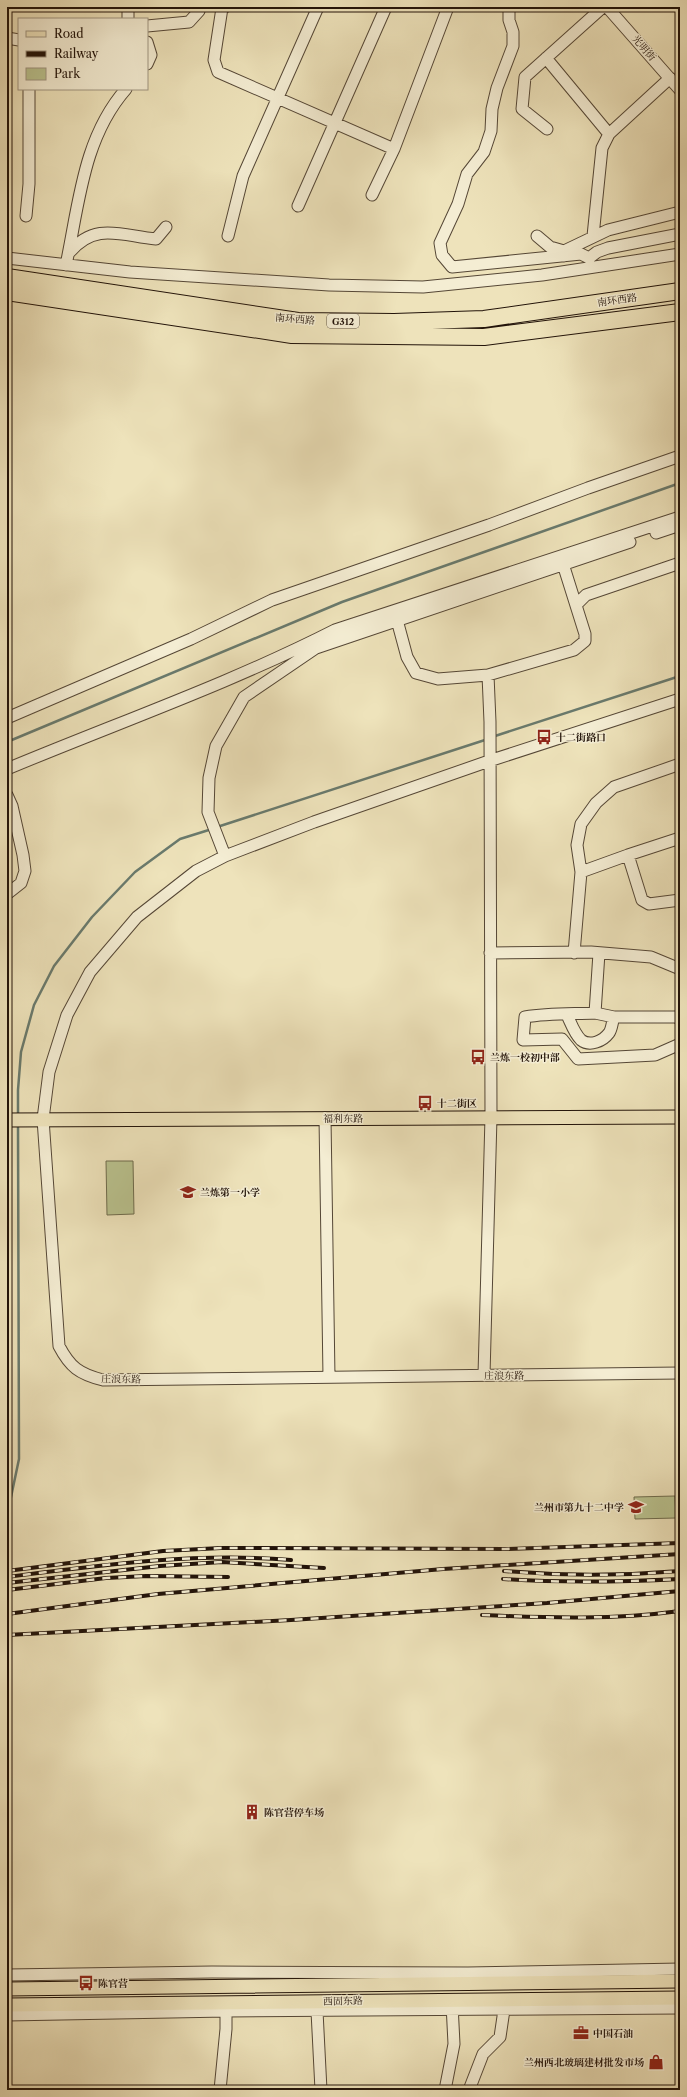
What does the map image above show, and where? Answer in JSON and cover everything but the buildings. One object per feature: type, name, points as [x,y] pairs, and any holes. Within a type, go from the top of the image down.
[{"type":"highway","name":"南环西路","points":[[7,277],[305,321],[394,322],[484,319],[680,291]]},
{"type":"highway","name":"南环西路","points":[[7,292],[292,335],[484,337],[680,312]]},
{"type":"main road","name":"福利东路","points":[[7,1120],[680,1117]]},
{"type":"main road","name":"西固东路","points":[[7,1989],[680,1981]]},
{"type":"main road","name":"西固东路","points":[[7,2005],[452,2005],[680,1998]]},
{"type":"street","points":[[128,7],[128,18]]},
{"type":"street","points":[[148,26],[189,22],[199,11],[200,7]]},
{"type":"street","points":[[225,7],[222,8],[214,60],[218,72],[394,149]]},
{"type":"street","points":[[228,236],[243,176],[318,7]]},
{"type":"street","points":[[298,206],[386,7]]},
{"type":"street","points":[[372,195],[394,149],[448,7]]},
{"type":"street","points":[[509,7],[509,20],[514,32],[513,46],[496,88],[492,109],[491,131],[484,152],[467,174],[458,204],[441,239],[440,251],[444,259],[452,267],[564,253],[581,254],[589,263]]},
{"type":"street","points":[[546,128],[522,109],[525,77],[602,7]]},
{"type":"street","name":"光明街","points":[[607,7],[680,90]]},
{"type":"street","points":[[7,38],[18,40]]},
{"type":"street","points":[[148,45],[151,55],[148,62]]},
{"type":"street","points":[[546,58],[610,134]]},
{"type":"street","points":[[593,236],[602,148],[610,134],[670,78]]},
{"type":"street","points":[[26,216],[29,184],[29,90]]},
{"type":"street","points":[[66,265],[87,161],[98,134],[117,98],[125,90]]},
{"type":"street","points":[[564,253],[593,236],[680,212]]},
{"type":"street","points":[[69,253],[82,240],[95,234],[117,232],[136,237],[156,239],[166,227]]},
{"type":"street","points":[[589,263],[597,252],[608,248],[680,234]]},
{"type":"street","points":[[537,236],[550,246],[564,253]]},
{"type":"street","points":[[7,258],[130,272],[329,285],[423,287],[542,275],[589,263],[680,254]]},
{"type":"street","points":[[7,718],[120,671],[272,600],[490,525],[588,488],[680,456]]},
{"type":"street","points":[[7,769],[177,702],[287,654],[335,630],[680,517]]},
{"type":"street","points":[[225,856],[208,812],[209,778],[216,746],[244,696],[316,648],[680,525]]},
{"type":"street","points":[[576,604],[586,595],[680,563]]},
{"type":"street","points":[[397,620],[407,657],[416,673],[438,679],[488,675],[574,650],[581,646],[585,641],[585,634],[563,564]]},
{"type":"street","points":[[484,1375],[491,1117],[490,722],[488,675]]},
{"type":"street","name":"庄浪东路","points":[[680,698],[489,757],[225,856],[196,871],[137,917],[90,972],[67,1015],[49,1072],[40,1119],[59,1346],[67,1361],[85,1376],[103,1380],[680,1373]]},
{"type":"street","points":[[574,953],[581,872],[578,845],[581,824],[596,803],[614,787],[680,764]]},
{"type":"street","points":[[7,795],[12,806],[11,821],[25,871],[21,883],[7,894]]},
{"type":"street","points":[[581,872],[680,838]]},
{"type":"street","points":[[628,855],[642,900],[649,904],[680,900]]},
{"type":"street","points":[[490,954],[599,953],[651,956],[680,969]]},
{"type":"street","points":[[595,1013],[599,953]]},
{"type":"street","points":[[680,1020],[677,1017],[614,1017],[595,1013],[567,1015],[551,1013],[525,1017],[523,1040],[562,1039],[578,1059],[655,1055],[680,1044]]},
{"type":"street","points":[[567,1015],[574,1031],[582,1040],[594,1043],[602,1039],[610,1032],[614,1017]]},
{"type":"street","points":[[593,1059],[594,1043]]},
{"type":"street","points":[[325,1118],[329,1377]]},
{"type":"street","points":[[7,1975],[212,1972],[468,1973],[680,1969]]},
{"type":"street","points":[[469,2090],[482,2054],[500,2037],[505,2004],[680,2008]]},
{"type":"street","points":[[7,2015],[226,2006],[317,2011],[452,2005],[454,2044],[446,2090]]},
{"type":"street","points":[[220,2090],[226,2029],[226,2006]]},
{"type":"street","points":[[317,2011],[320,2090]]},
{"type":"green space","points":[[106,1161],[133,1161],[134,1214],[107,1215]]},
{"type":"green space","points":[[675,1496],[676,1518],[635,1519],[634,1497]]},
{"type":"waterway","points":[[7,742],[342,602],[680,483]]},
{"type":"waterway","points":[[492,737],[680,676]]},
{"type":"waterway","points":[[217,827],[488,739]]},
{"type":"waterway","points":[[18,1117],[18,1090],[21,1052],[34,1005],[54,966],[92,917],[135,872],[180,839],[212,829]]},
{"type":"waterway","points":[[7,1516],[19,1459],[18,1124]]},
{"type":"railway","points":[[7,1571],[163,1551],[221,1548],[505,1549],[680,1543]]},
{"type":"railway","points":[[7,1614],[158,1594],[443,1569],[680,1554]]},
{"type":"railway","points":[[7,1577],[148,1561],[219,1558],[291,1560]]},
{"type":"railway","points":[[7,1583],[160,1566],[222,1562],[324,1568]]},
{"type":"railway","points":[[504,1571],[592,1575],[680,1571]]},
{"type":"railway","points":[[7,1590],[106,1578],[146,1576],[228,1577]]},
{"type":"railway","points":[[503,1579],[592,1582],[680,1579]]},
{"type":"railway","points":[[7,1635],[291,1620],[547,1603],[680,1591]]},
{"type":"railway","points":[[482,1615],[606,1617],[680,1611]]},
{"type":"place","name":"十二街路口","points":[[544,737]]},
{"type":"place","name":"兰炼一校初中部","points":[[478,1057]]},
{"type":"place","name":"十二街区","points":[[425,1103]]},
{"type":"place","name":"兰炼第一小学","points":[[188,1192]]},
{"type":"place","name":"兰州市第九十二中学","points":[[636,1507]]},
{"type":"place","name":"陈官营停车场","points":[[252,1812]]},
{"type":"place","name":"陈官营","points":[[86,1983]]},
{"type":"place","name":"中国石油","points":[[581,2033]]},
{"type":"place","name":"兰州西北玻璃建材批发市场","points":[[656,2062]]}]
